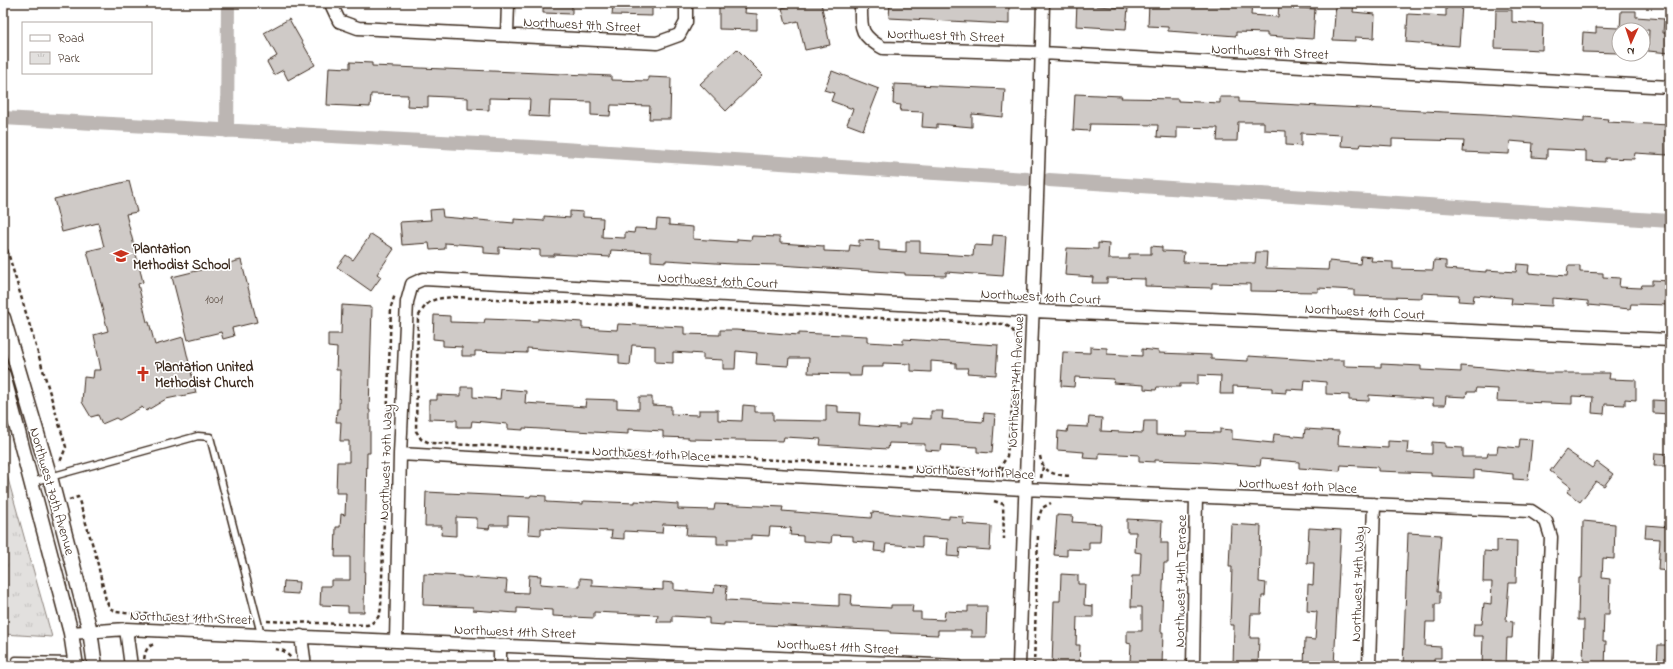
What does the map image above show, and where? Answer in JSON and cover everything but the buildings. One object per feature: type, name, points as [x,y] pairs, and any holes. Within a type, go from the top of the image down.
[{"type":"street","name":"Northwest 9th Street","points":[[332,3],[339,21],[358,28],[507,34],[657,43],[678,35],[686,22],[686,3]]},
{"type":"street","points":[[507,34],[508,3]]},
{"type":"street","name":"Northwest 9th Street","points":[[861,3],[861,28],[870,41],[883,48],[1042,53],[1670,87]]},
{"type":"street","name":"Northwest 74th Avenue","points":[[1019,666],[1024,489],[1034,311],[1043,3]]},
{"type":"street","name":"Northwest 10th Court","points":[[412,284],[423,279],[1034,311],[1670,340]]},
{"type":"street","name":"Northwest 70th Way","points":[[396,641],[400,454],[406,302],[412,284]]},
{"type":"street","name":"Northwest 70th Avenue","points":[[3,318],[56,475],[90,631],[95,666]]},
{"type":"street","name":"Northwest 70th Avenue","points":[[3,375],[71,633],[75,663]]},
{"type":"street","name":"Northwest 10th Place","points":[[400,454],[1024,489],[1531,511],[1546,521],[1551,537],[1546,666]]},
{"type":"street","name":"Northwest 74th Terrace","points":[[1193,666],[1196,496]]},
{"type":"street","name":"Northwest 74th Way","points":[[1369,666],[1374,504]]},
{"type":"street","points":[[126,629],[131,666]]},
{"type":"street","name":"Northwest 11th Street","points":[[71,633],[126,629],[261,634],[957,666]]},
{"type":"street","points":[[301,636],[305,666]]},
{"type":"street","points":[[500,646],[500,666]]},
{"type":"lane","points":[[32,482],[198,436],[210,437],[261,634]]},
{"type":"lane","points":[[16,660],[75,663]]},
{"type":"path","points":[[3,236],[66,447],[56,475],[70,499]]},
{"type":"path","points":[[387,434],[391,307],[396,292]]},
{"type":"path","points":[[454,297],[994,323],[1011,327],[1017,337],[1018,349],[1007,456],[1003,466],[994,470],[430,443],[421,438],[416,430],[418,317],[426,304],[438,299],[454,297]]},
{"type":"path","points":[[1040,452],[1043,466],[1049,472],[1071,476]]},
{"type":"path","points":[[3,466],[8,464]]},
{"type":"path","points":[[96,556],[106,600],[110,608],[116,612],[258,621],[367,624],[376,621],[381,607],[386,481]]},
{"type":"path","points":[[991,499],[1003,504],[1004,539]]},
{"type":"path","points":[[1038,523],[1039,514],[1042,508],[1052,502]]},
{"type":"path","points":[[1034,666],[1038,531]]},
{"type":"path","points":[[145,666],[144,659],[146,650],[151,645],[160,642]]},
{"type":"path","points":[[271,649],[284,651],[294,662]]},
{"type":"green space","points":[[3,461],[52,637],[3,634]]},
{"type":"waterway","points":[[227,131],[228,3]]},
{"type":"waterway","points":[[3,118],[532,147],[1027,179]]},
{"type":"waterway","points":[[1049,180],[1670,221]]},
{"type":"place","name":"Plantation Methodist School","points":[[121,256]]},
{"type":"place","name":"Plantation United Methodist Church","points":[[143,374]]}]
